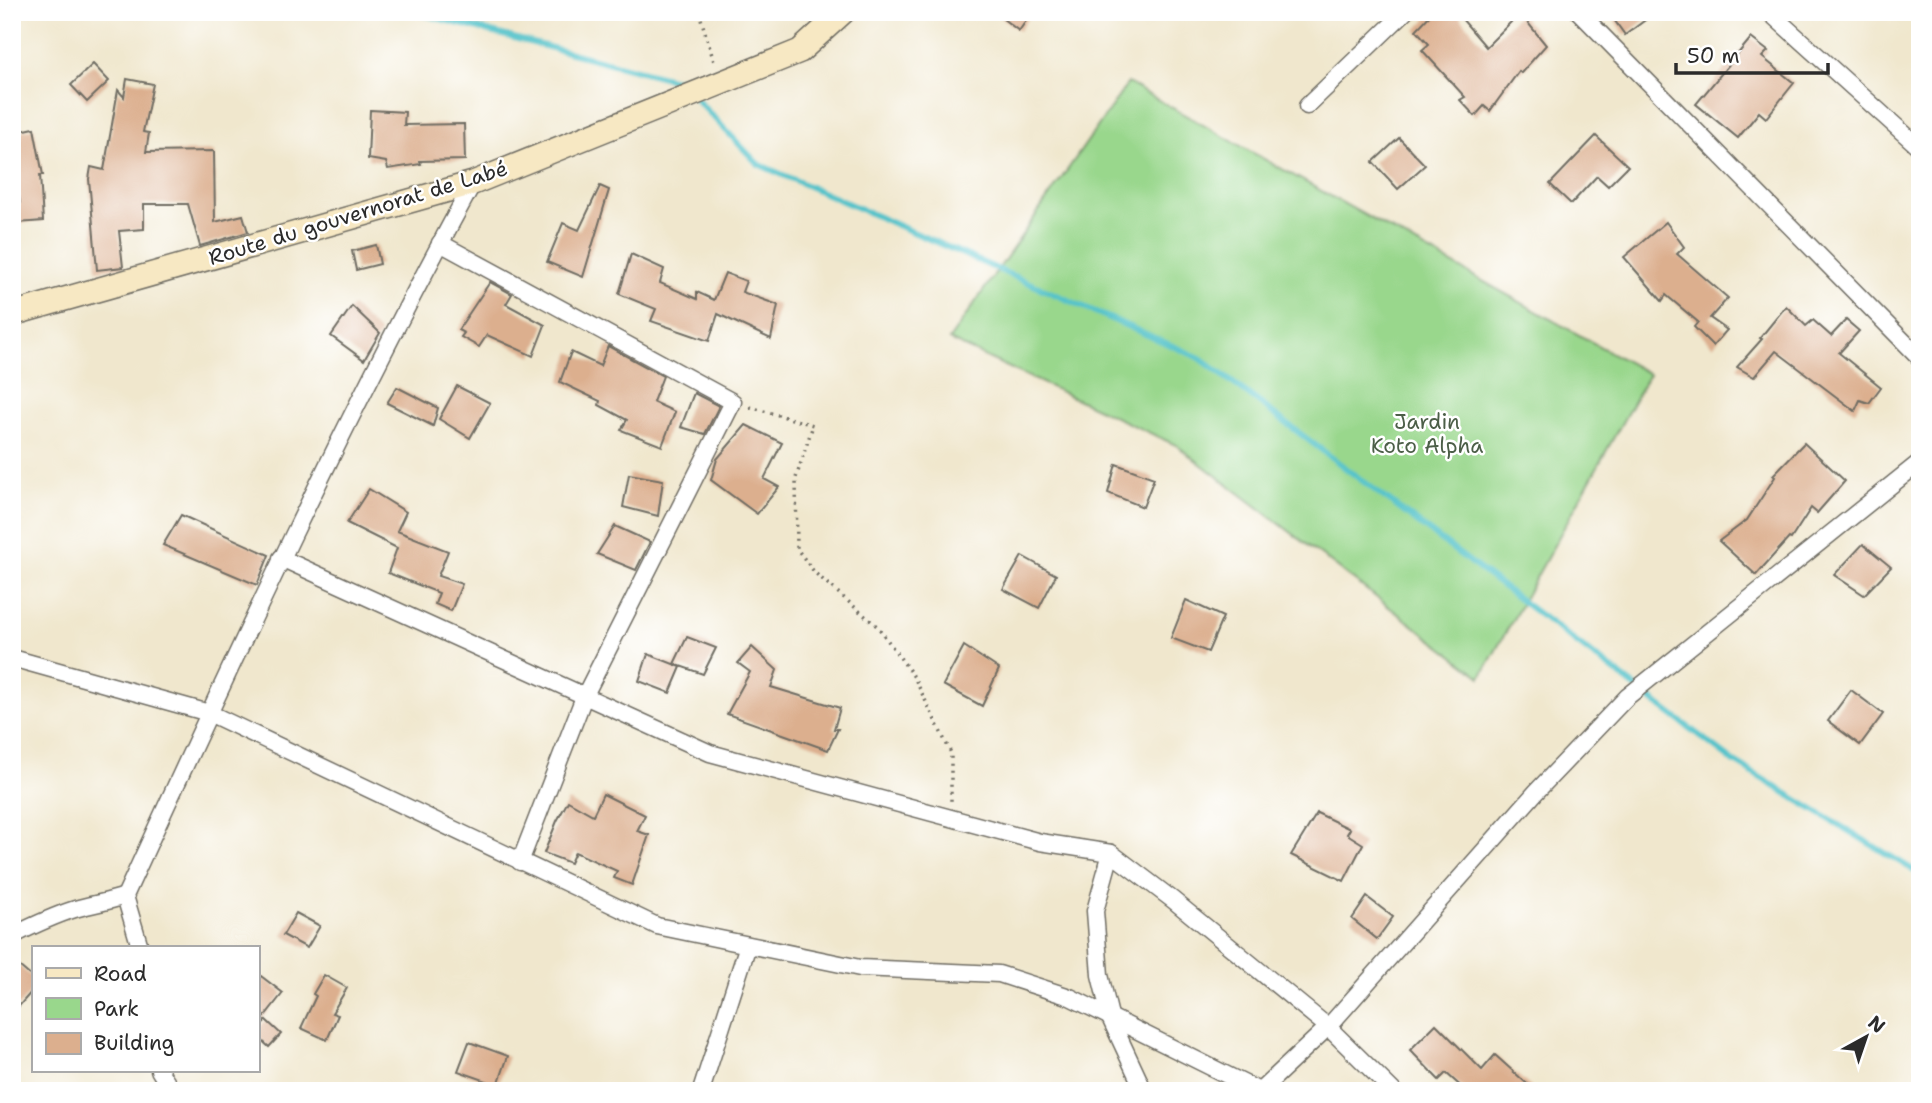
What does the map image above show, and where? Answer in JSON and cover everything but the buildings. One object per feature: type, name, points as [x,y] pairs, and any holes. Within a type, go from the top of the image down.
[{"type":"street","name":"Route du gouvernorat de Labé","points":[[12,314],[473,183],[800,51],[843,12]]},
{"type":"street","points":[[1307,106],[1405,12]]},
{"type":"street","points":[[1579,12],[1920,358]]},
{"type":"street","points":[[1769,12],[1920,148]]},
{"type":"street","points":[[140,946],[125,896],[281,558],[473,183]]},
{"type":"street","points":[[440,243],[733,402],[584,697],[520,862]]},
{"type":"street","points":[[12,658],[209,713],[657,926],[860,968],[999,974],[1070,997],[1111,1020],[1259,1091],[1328,1027],[1536,792],[1627,697],[1920,461]]},
{"type":"street","points":[[281,558],[710,753],[1040,842],[1111,853],[1173,900],[1328,1027],[1393,1091]]},
{"type":"street","points":[[1111,853],[1095,911],[1100,975],[1111,1020],[1144,1091]]},
{"type":"street","points":[[12,936],[76,909],[125,896]]},
{"type":"street","points":[[701,1091],[748,945]]},
{"type":"street","points":[[160,1072],[172,1091]]},
{"type":"path","points":[[699,12],[721,84]]},
{"type":"path","points":[[733,402],[813,425],[796,478],[797,549],[815,573],[878,627],[914,677],[951,754],[950,817]]},
{"type":"green space","name":"Jardin Koto Alpha","points":[[1128,83],[1649,374],[1481,677],[1176,445],[949,340]]},
{"type":"waterway","points":[[414,12],[679,81],[687,90]]},
{"type":"waterway","points":[[695,98],[758,164],[1200,358],[1733,761],[1920,874]]}]
